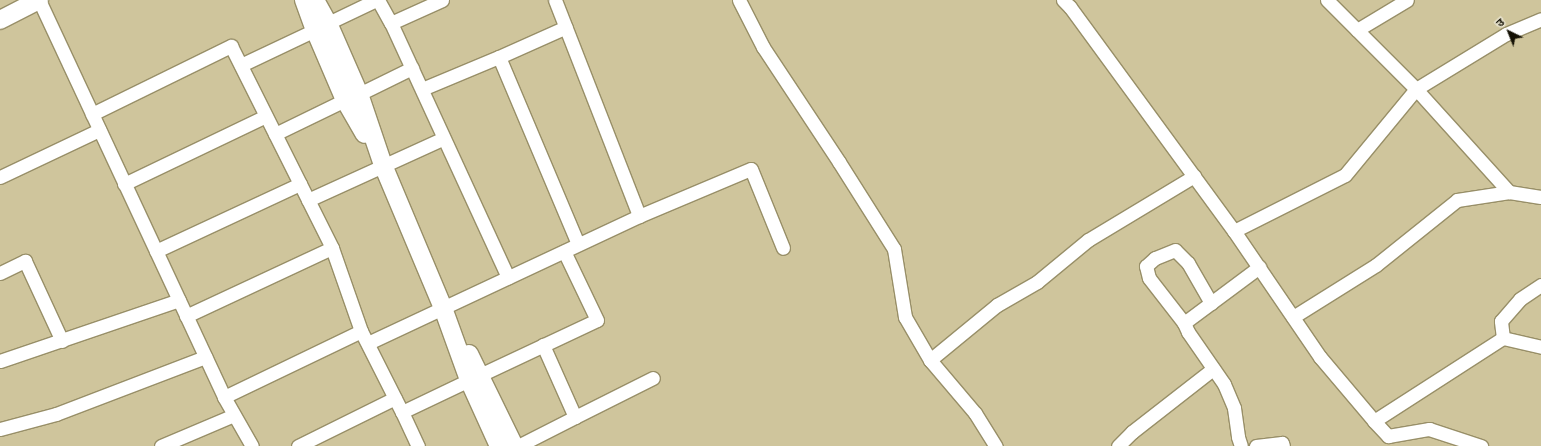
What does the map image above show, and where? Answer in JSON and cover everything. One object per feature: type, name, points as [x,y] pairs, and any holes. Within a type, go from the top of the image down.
[{"type":"street","points":[[0,20],[39,0],[224,397],[252,446]]},
{"type":"street","points":[[304,0],[321,26],[383,166],[443,308],[475,377],[514,446]]},
{"type":"street","points":[[315,0],[321,26]]},
{"type":"street","points":[[241,65],[377,0],[391,23],[508,277]]},
{"type":"street","points":[[391,23],[442,0]]},
{"type":"street","points":[[555,0],[639,216]]},
{"type":"street","points":[[739,0],[763,47],[840,162],[894,249],[905,317],[930,360],[975,413],[996,446]]},
{"type":"street","points":[[1063,0],[1234,230],[1320,357],[1390,441],[1429,429],[1481,446]]},
{"type":"street","points":[[1327,0],[1416,89],[1509,192]]},
{"type":"street","points":[[1357,30],[1407,0]]},
{"type":"street","points":[[1234,230],[1345,175],[1416,89],[1506,34],[1541,19]]},
{"type":"street","points":[[422,89],[566,27]]},
{"type":"street","points":[[92,114],[231,46],[332,248],[361,331],[368,342],[418,446]]},
{"type":"street","points":[[499,57],[578,244]]},
{"type":"street","points":[[275,134],[412,68]]},
{"type":"street","points":[[124,184],[266,116]]},
{"type":"street","points":[[0,177],[100,130]]},
{"type":"street","points":[[308,200],[444,138]]},
{"type":"street","points":[[368,342],[639,216],[751,169],[783,248]]},
{"type":"street","points":[[930,360],[997,305],[1037,282],[1088,240],[1194,176]]},
{"type":"street","points":[[156,251],[300,184]]},
{"type":"street","points":[[1293,317],[1376,265],[1457,200],[1509,192],[1541,198]]},
{"type":"street","points":[[186,316],[332,248]]},
{"type":"street","points":[[1210,304],[1188,263],[1174,250],[1155,258],[1146,266],[1149,278],[1184,323],[1188,332],[1224,384],[1234,408],[1238,437],[1241,446]]},
{"type":"street","points":[[402,412],[597,320],[564,251]]},
{"type":"street","points":[[0,273],[25,261],[62,341]]},
{"type":"street","points":[[1184,323],[1259,267]]},
{"type":"street","points":[[1503,338],[1501,321],[1520,299],[1541,285]]},
{"type":"street","points":[[0,361],[179,300]]},
{"type":"street","points":[[224,397],[361,331]]},
{"type":"street","points":[[1374,421],[1503,338],[1541,347]]},
{"type":"street","points":[[543,345],[575,417]]},
{"type":"street","points":[[0,430],[56,414],[205,357]]},
{"type":"street","points":[[1118,446],[1131,441],[1213,369]]},
{"type":"street","points":[[475,377],[499,446]]},
{"type":"street","points":[[518,446],[653,378]]},
{"type":"street","points":[[298,446],[395,398]]},
{"type":"street","points":[[160,446],[234,415]]},
{"type":"street","points":[[1256,446],[1282,443],[1283,446]]}]
